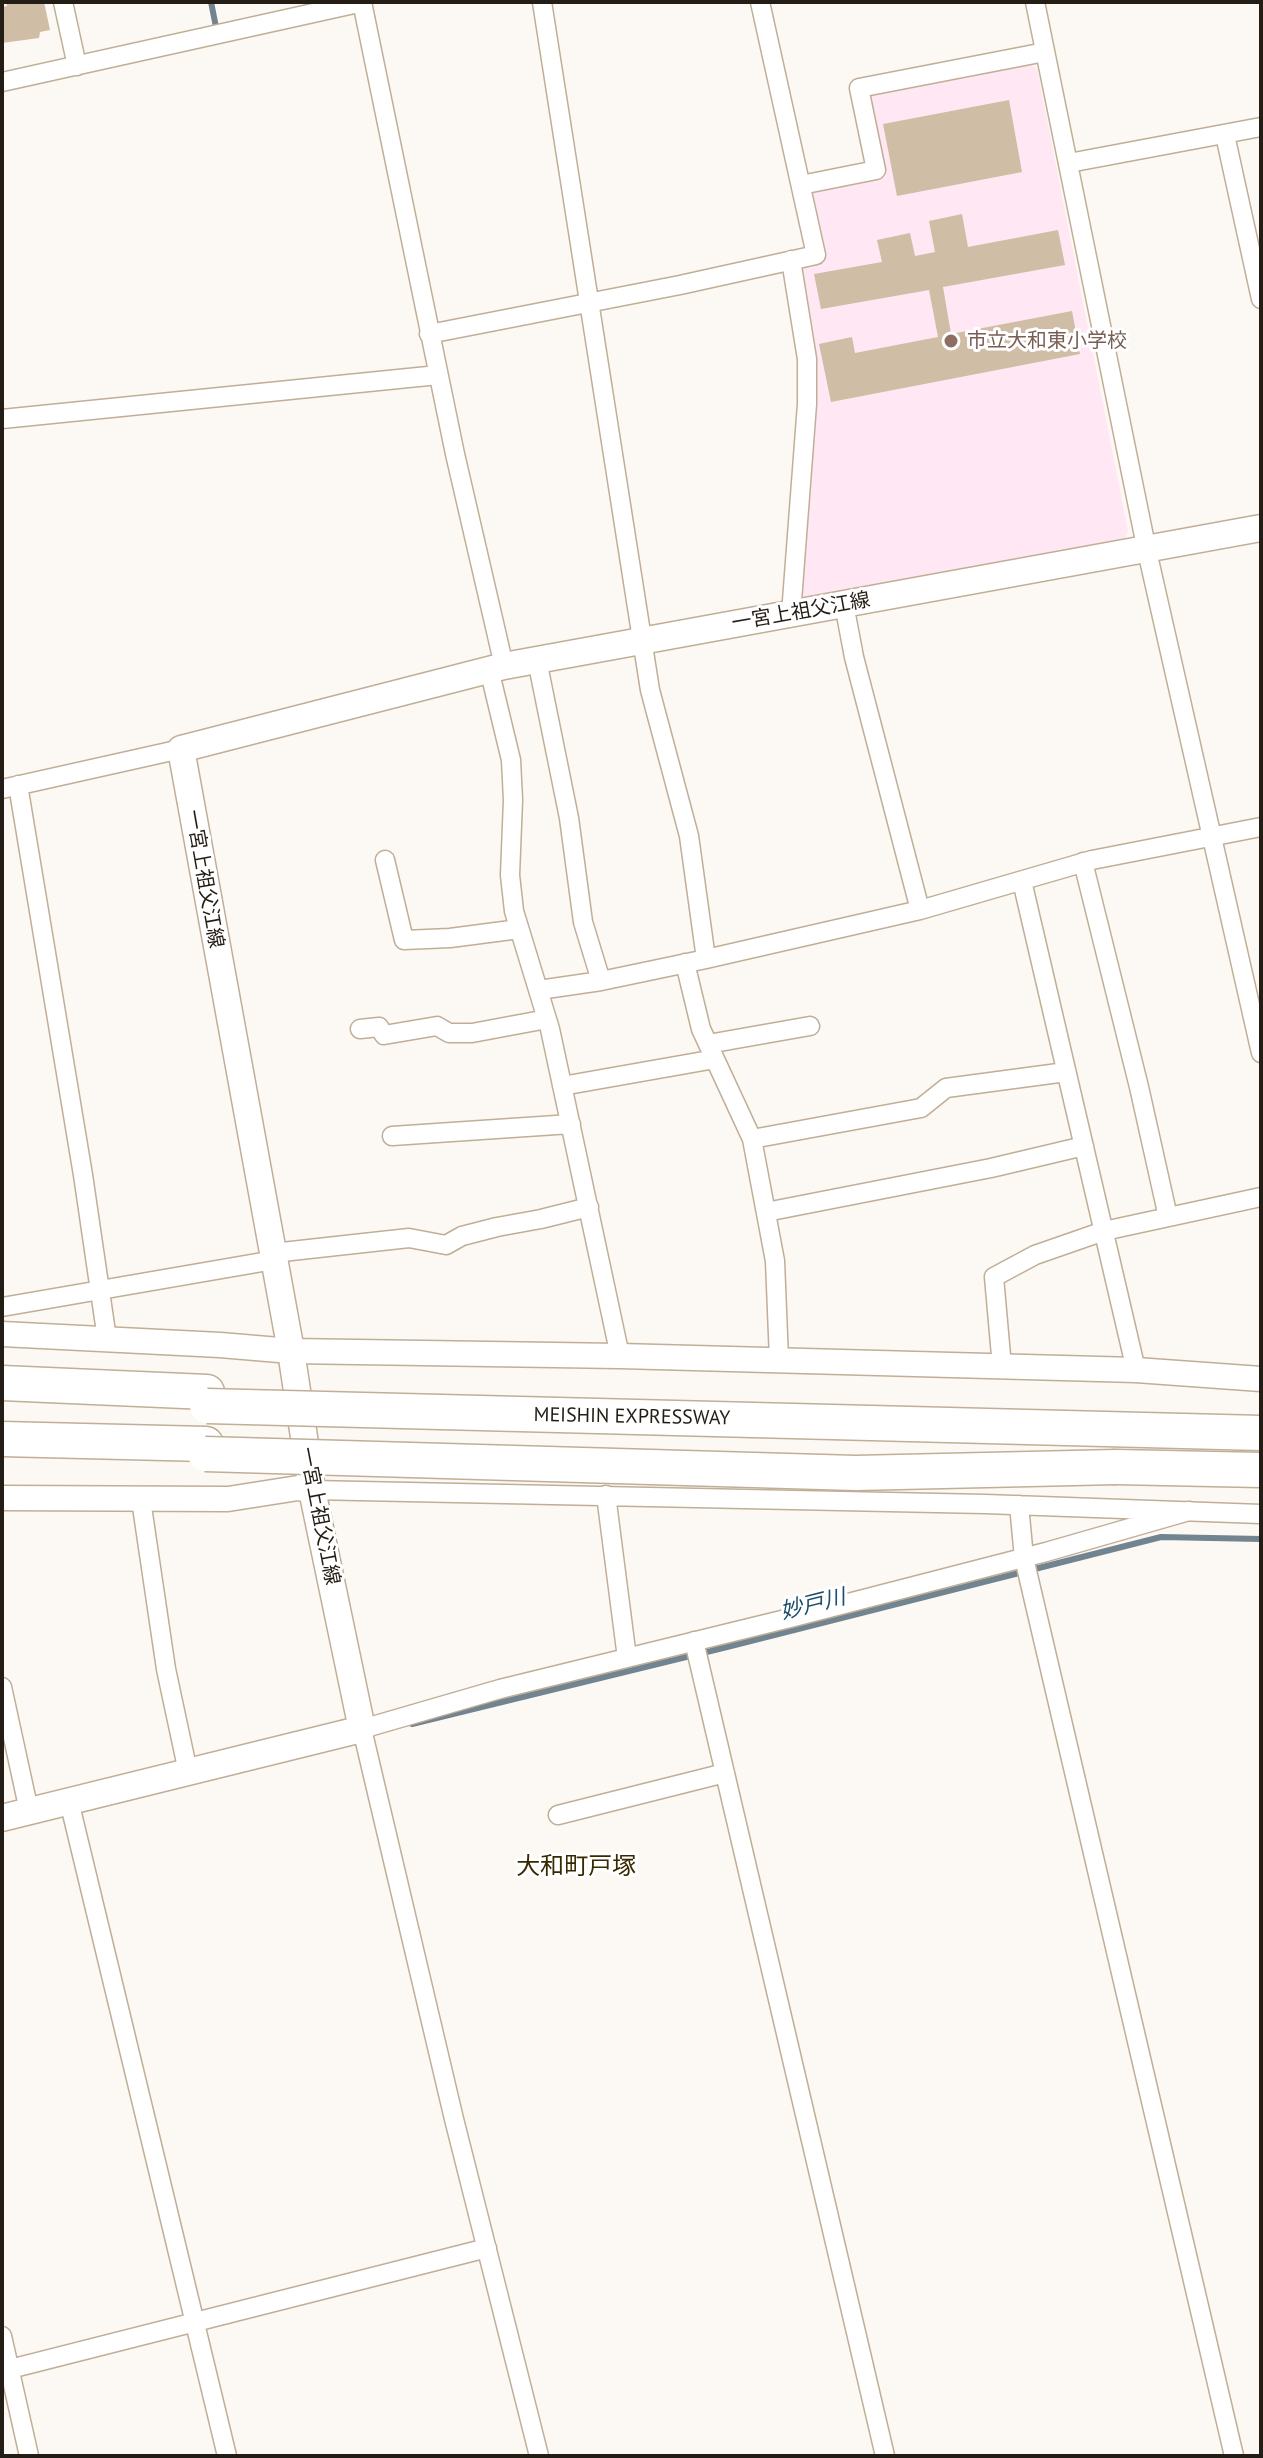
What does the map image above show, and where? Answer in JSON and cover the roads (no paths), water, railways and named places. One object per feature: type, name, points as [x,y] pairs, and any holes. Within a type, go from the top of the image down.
[{"type":"highway","points":[[2,1383],[662,1407],[1115,1430]]},
{"type":"highway","name":"MEISHIN EXPRESSWAY","points":[[2,1401],[1261,1433]]},
{"type":"highway","name":"MEISHIN EXPRESSWAY","points":[[2,1439],[1261,1470]]},
{"type":"highway","points":[[2,1449],[856,1473],[1116,1467]]},
{"type":"main road","name":"一宮上祖父江線","points":[[362,1729],[312,1490],[291,1351],[181,749],[497,667],[1261,528]]},
{"type":"main road","points":[[2,1818],[362,1729]]},
{"type":"street","points":[[63,2],[77,66]]},
{"type":"street","points":[[2,82],[363,2],[497,667],[511,760],[510,875],[514,911],[547,1019],[620,1356]]},
{"type":"street","points":[[542,2],[641,641],[653,704],[689,836],[706,959]]},
{"type":"street","points":[[429,334],[816,255],[760,2]]},
{"type":"street","points":[[1035,2],[1147,551],[1261,1053]]},
{"type":"street","points":[[801,185],[876,170],[859,88],[1045,52]]},
{"type":"street","points":[[1069,163],[1261,127]]},
{"type":"street","points":[[1225,135],[1261,299]]},
{"type":"street","points":[[791,260],[807,359],[807,404],[791,614]]},
{"type":"street","points":[[2,419],[438,375]]},
{"type":"street","points":[[844,604],[854,657],[920,910]]},
{"type":"street","points":[[537,660],[569,818],[583,922],[601,981]]},
{"type":"street","points":[[107,1339],[101,1290],[10,787],[181,749]]},
{"type":"street","points":[[539,990],[601,981],[706,959],[920,910],[1083,862],[1261,827]]},
{"type":"street","points":[[385,860],[404,940],[519,929]]},
{"type":"street","points":[[1083,862],[1168,1217]]},
{"type":"street","points":[[1022,881],[1136,1370]]},
{"type":"street","points":[[685,963],[701,1029],[752,1139],[775,1261],[779,1360]]},
{"type":"street","points":[[360,1029],[379,1027],[384,1035],[437,1026],[449,1033],[472,1033],[547,1019]]},
{"type":"street","points":[[562,1086],[810,1026]]},
{"type":"street","points":[[752,1139],[921,1108],[946,1088],[1066,1072]]},
{"type":"street","points":[[392,1136],[571,1124]]},
{"type":"street","points":[[766,1212],[991,1168],[1084,1146]]},
{"type":"street","points":[[1002,1367],[994,1277],[1035,1255],[1104,1231],[1261,1197]]},
{"type":"street","points":[[2,1307],[274,1257],[409,1238],[446,1245],[462,1236],[589,1207]]},
{"type":"street","points":[[2,1334],[291,1351],[1136,1370],[1261,1379]]},
{"type":"street","points":[[2,1498],[228,1499],[298,1488],[1019,1505],[1261,1514]]},
{"type":"street","points":[[606,1495],[627,1658]]},
{"type":"street","points":[[141,1500],[166,1669],[188,1772]]},
{"type":"street","points":[[1019,1505],[1026,1566],[1234,2456]]},
{"type":"street","points":[[539,2456],[454,2119],[362,1729],[500,1689],[627,1658],[697,1650],[1026,1566],[1189,1511]]},
{"type":"street","points":[[697,1650],[885,2456]]},
{"type":"street","points":[[2,1687],[29,1811]]},
{"type":"street","points":[[558,1815],[725,1773]]},
{"type":"street","points":[[69,1801],[227,2456]]},
{"type":"street","points":[[6,2370],[487,2248]]},
{"type":"street","points":[[2,2336],[6,2370],[29,2456]]},
{"type":"waterway","points":[[211,2],[216,27]]},
{"type":"waterway","name":"妙戸川","points":[[412,1724],[1161,1537],[1261,1539]]},
{"type":"place","name":"市立大和東小学校","points":[[951,341]]},
{"type":"district","name":"大和町戸塚","points":[[576,1867]]}]
